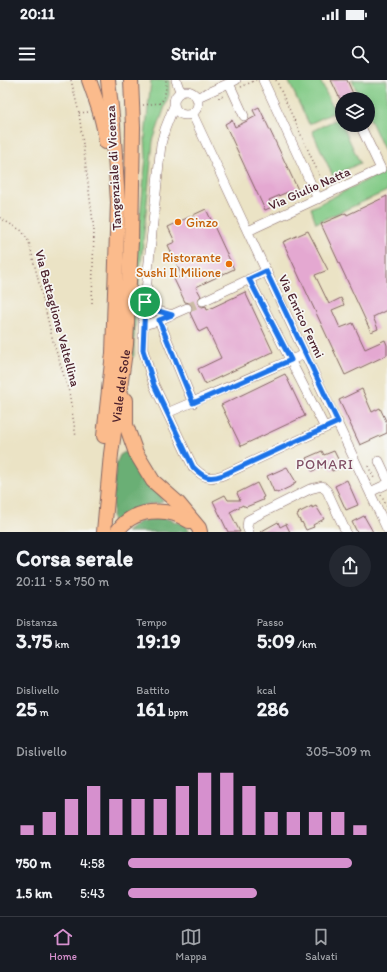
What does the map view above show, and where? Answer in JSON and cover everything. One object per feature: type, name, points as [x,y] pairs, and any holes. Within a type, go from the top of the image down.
[{"type":"highway","points":[[89,80],[106,133],[117,256]]},
{"type":"highway","name":"Tangenziale di Vicenza","points":[[108,80],[118,202],[117,256]]},
{"type":"highway","name":"Tangenziale di Vicenza","points":[[113,80],[123,136],[131,240]]},
{"type":"highway","points":[[130,80],[133,127],[131,240]]},
{"type":"highway","points":[[133,127],[138,80]]},
{"type":"highway","name":"Viale del Sole","points":[[104,532],[111,454],[126,344],[131,240]]},
{"type":"highway","name":"Viale del Sole","points":[[94,532],[113,353],[117,256]]},
{"type":"highway","points":[[126,344],[126,426],[136,453],[153,481],[178,503],[200,530]]},
{"type":"highway","points":[[117,532],[121,525],[136,515],[151,511],[170,512],[182,516],[200,530]]},
{"type":"street","points":[[176,80],[180,91]]},
{"type":"street","points":[[263,80],[318,199]]},
{"type":"street","points":[[198,97],[227,82],[244,116]]},
{"type":"street","points":[[174,106],[177,111],[188,115],[197,108],[199,101],[198,97],[192,92],[184,90],[180,91],[174,99],[174,106],[161,144],[145,302],[143,350],[154,385],[193,467],[201,475],[212,479],[338,422]]},
{"type":"street","name":"Via Enrico Fermi","points":[[192,113],[387,529]]},
{"type":"street","points":[[168,123],[182,114]]},
{"type":"street","name":"Via Giulio Natta","points":[[248,231],[381,169],[363,132]]},
{"type":"street","points":[[203,301],[266,271]]},
{"type":"street","points":[[249,279],[325,428]]},
{"type":"street","points":[[145,302],[148,308],[172,315]]},
{"type":"street","points":[[143,325],[187,308]]},
{"type":"street","points":[[159,320],[193,403]]},
{"type":"street","points":[[167,413],[305,354]]},
{"type":"street","points":[[379,461],[387,478]]},
{"type":"street","points":[[370,492],[387,484]]},
{"type":"street","points":[[249,532],[247,526],[248,520],[310,489],[322,486],[327,491],[346,532]]},
{"type":"path","points":[[71,80],[79,113],[94,230],[92,302]]},
{"type":"path","points":[[142,105],[160,103],[164,99],[166,80]]},
{"type":"path","points":[[276,80],[322,183],[327,186]]},
{"type":"path","points":[[79,113],[91,111]]},
{"type":"path","name":"Via Battaglione Valtellina","points":[[0,218],[22,231],[29,242],[53,341],[69,392],[76,437]]},
{"type":"green space","points":[[151,80],[169,80],[169,95],[153,141],[136,314],[134,356],[130,358],[129,331],[146,157],[145,137]]},
{"type":"green space","points":[[288,80],[320,80],[335,112],[309,124]]},
{"type":"green space","points":[[352,80],[387,80],[387,156],[375,130],[375,92],[357,92]]},
{"type":"green space","points":[[335,120],[335,132],[346,132],[360,163],[333,176],[312,131]]},
{"type":"green space","points":[[387,170],[387,191],[316,223],[311,208]]},
{"type":"green space","points":[[125,452],[129,454],[136,468],[161,495],[163,501],[137,508],[117,523],[113,521],[112,517],[116,464],[120,455]]},
{"type":"green space","points":[[161,517],[186,525],[190,532],[126,532],[139,522]]},
{"type":"building","points":[[331,80],[347,80],[352,92],[337,92]]},
{"type":"building","points":[[259,107],[300,194],[293,197],[290,191],[269,200],[272,207],[265,210],[225,124],[232,120],[235,127],[247,121],[256,116],[253,110]]},
{"type":"building","points":[[387,196],[387,310],[373,317],[378,329],[371,332],[321,224],[346,213],[347,215]]},
{"type":"building","points":[[206,209],[234,269],[196,287],[201,296],[197,300],[198,304],[202,307],[206,306],[207,310],[245,292],[273,352],[205,384],[198,369],[221,358],[207,328],[199,332],[190,313],[193,309],[192,305],[185,302],[174,279],[182,276],[168,245],[175,242],[168,227]]},
{"type":"building","points":[[308,231],[328,270],[315,275],[329,304],[341,298],[344,305],[332,310],[340,328],[353,323],[365,349],[385,340],[387,345],[387,355],[345,375],[283,242]]},
{"type":"building","points":[[285,374],[305,416],[241,446],[221,405]]},
{"type":"building","points":[[362,389],[372,412],[380,408],[387,423],[387,433],[360,445],[339,400]]},
{"type":"building","points":[[322,451],[324,455],[334,451],[342,467],[332,471],[329,464],[312,471],[306,458]]},
{"type":"building","points":[[287,467],[296,482],[294,485],[277,493],[276,491],[274,492],[267,476]]},
{"type":"building","points":[[347,480],[358,505],[346,510],[335,486]]},
{"type":"building","points":[[257,483],[264,497],[262,498],[263,500],[246,507],[243,505],[230,512],[240,532],[228,532],[213,501],[225,495],[228,500],[240,500],[237,493]]},
{"type":"building","points":[[312,506],[312,508],[316,506],[324,519],[313,525],[314,527],[306,530],[297,515],[299,514],[298,513]]},
{"type":"building","points":[[364,516],[373,532],[357,532],[352,522]]},
{"type":"building","points":[[278,522],[280,527],[286,524],[290,532],[260,532]]},
{"type":"tunnel","points":[[187,308],[203,301]]},
{"type":"place","name":"Ginzo","points":[[178,222]]},
{"type":"place","name":"Ristorante Sushi Il Milione","points":[[229,264]]},
{"type":"district","name":"POMARI","points":[[325,464]]},
{"type":"route","points":[[266,271],[338,422],[223,475],[212,479],[201,475],[193,467],[154,385],[143,350],[143,320],[145,302],[148,308],[172,315],[159,320],[193,403],[291,360],[249,279],[266,271]]}]
